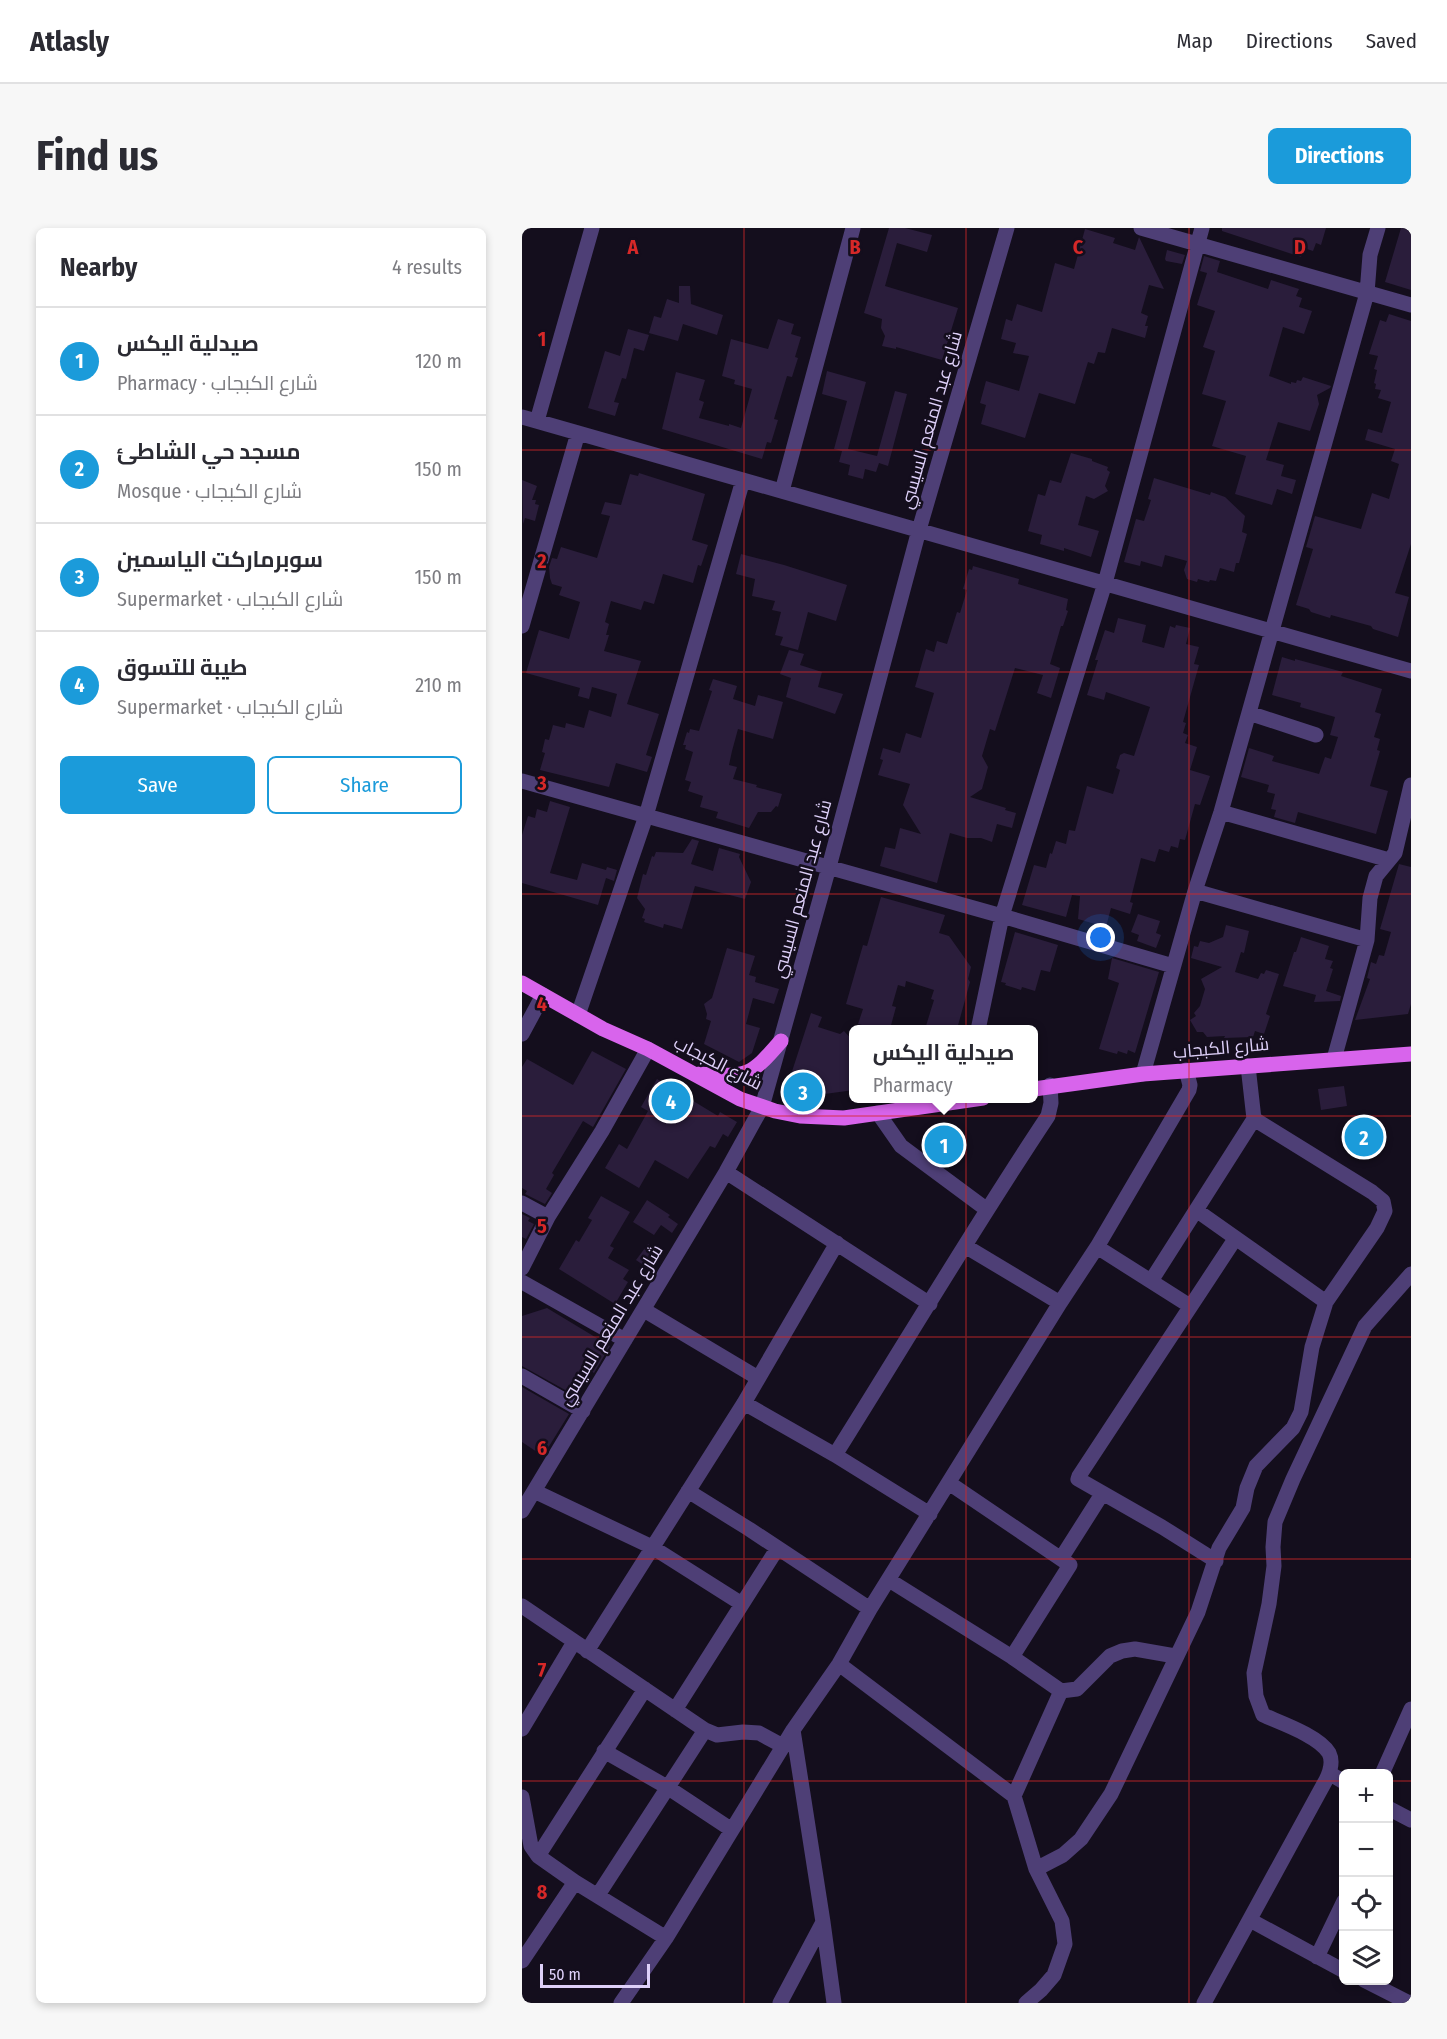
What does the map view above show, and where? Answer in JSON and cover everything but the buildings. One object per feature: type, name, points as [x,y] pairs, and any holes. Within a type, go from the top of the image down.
[{"type":"main road","name":"شارع الكبجاب","points":[[522,983],[603,1029],[648,1049],[740,1100],[762,1107],[800,1116],[844,1118],[944,1103]]},
{"type":"main road","points":[[693,1074],[729,1076],[744,1074],[760,1065],[781,1041]]},
{"type":"main road","name":"شارع الكبجاب","points":[[1038,1088],[1186,1070],[1411,1054]]},
{"type":"street","points":[[592,228],[530,419],[1411,671]]},
{"type":"street","points":[[782,491],[852,228]]},
{"type":"street","name":"شارع عبد المنعم السيسي","points":[[522,1511],[726,1172],[762,1107],[919,530],[1007,228]]},
{"type":"street","points":[[1141,228],[1411,305]]},
{"type":"street","points":[[979,1025],[1002,915],[1105,583],[1202,228]]},
{"type":"street","points":[[1143,1074],[1195,891],[1221,812],[1367,292],[1370,255],[1378,228]]},
{"type":"street","points":[[522,626],[524,609],[578,433]]},
{"type":"street","points":[[578,1015],[646,816],[743,480]]},
{"type":"street","points":[[1249,713],[1316,735]]},
{"type":"street","points":[[522,781],[1002,915],[1173,966]]},
{"type":"street","points":[[1334,1059],[1366,940],[1370,898],[1376,876],[1392,857],[1411,785]]},
{"type":"street","points":[[1221,812],[1392,857],[1411,858]]},
{"type":"street","points":[[1195,891],[1366,940]]},
{"type":"street","points":[[522,1034],[543,996]]},
{"type":"street","points":[[522,1268],[548,1217],[602,1131],[648,1049]]},
{"type":"street","points":[[1151,1281],[1254,1119],[1248,1066]]},
{"type":"street","points":[[621,2003],[666,1938],[793,1730],[839,1664],[870,1609],[1097,1246],[1189,1090],[1186,1070]]},
{"type":"street","points":[[835,1455],[930,1304],[986,1209],[1048,1116],[1051,1102],[1050,1085]]},
{"type":"street","points":[[878,1113],[902,1146],[986,1209]]},
{"type":"street","points":[[1036,1869],[1062,1855],[1081,1839],[1111,1794],[1198,1612],[1225,1537],[1242,1508],[1246,1488],[1256,1466],[1293,1428],[1301,1413],[1312,1347],[1326,1302],[1377,1228],[1385,1211],[1383,1201],[1371,1192],[1254,1119]]},
{"type":"street","points":[[726,1172],[930,1304]]},
{"type":"street","points":[[522,1203],[548,1217]]},
{"type":"street","points":[[1196,1210],[1326,1302]]},
{"type":"street","points":[[1216,1561],[1162,1527],[1080,1482],[1079,1476],[1235,1239]]},
{"type":"street","points":[[522,1729],[652,1547],[744,1403],[837,1243]]},
{"type":"street","points":[[965,1246],[1060,1303]]},
{"type":"street","points":[[1097,1246],[1190,1306]]},
{"type":"street","points":[[1204,2003],[1329,1773],[1331,1762],[1329,1754],[1320,1743],[1263,1715],[1256,1696],[1254,1672],[1269,1604],[1274,1566],[1275,1522],[1365,1326],[1411,1274]]},
{"type":"street","points":[[522,1282],[625,1340]]},
{"type":"street","points":[[644,1310],[758,1378]]},
{"type":"street","points":[[522,1376],[583,1411]]},
{"type":"street","points":[[744,1403],[835,1455],[930,1514]]},
{"type":"street","points":[[949,1483],[1069,1562],[1069,1569],[1012,1657]]},
{"type":"street","points":[[534,1491],[652,1547],[742,1604]]},
{"type":"street","points":[[688,1491],[870,1609]]},
{"type":"street","points":[[1062,1557],[1102,1494]]},
{"type":"street","points":[[675,1710],[777,1549]]},
{"type":"street","points":[[889,1580],[1012,1657],[1061,1691],[1077,1689],[1110,1656],[1122,1651],[1135,1649],[1175,1656]]},
{"type":"street","points":[[522,1606],[705,1730],[717,1735],[759,1733],[783,1746]]},
{"type":"street","points":[[839,1664],[1014,1796],[1036,1869],[1062,1920],[1065,1944],[1045,1997],[1026,2003]]},
{"type":"street","points":[[538,1856],[645,1689]]},
{"type":"street","points":[[1014,1796],[1061,1691]]},
{"type":"street","points":[[1384,1769],[1411,1709]]},
{"type":"street","points":[[598,1895],[705,1730]]},
{"type":"street","points":[[793,1730],[834,2003]]},
{"type":"street","points":[[604,1751],[667,1787],[732,1830]]},
{"type":"street","points":[[1329,1773],[1339,1779]]},
{"type":"street","points":[[522,1797],[531,1846],[538,1856],[575,1882],[666,1938]]},
{"type":"street","points":[[1393,1810],[1411,1820]]},
{"type":"street","points":[[522,1960],[575,1882]]},
{"type":"street","points":[[1317,1957],[1339,1911]]},
{"type":"street","points":[[1250,1920],[1339,1968]]},
{"type":"street","points":[[780,2003],[823,1922]]},
{"type":"street","points":[[1374,1985],[1409,2003]]},
{"type":"place","name":"سوبرماركت الياسمين","points":[[803,1092]]},
{"type":"place","name":"طيبة للتسوق","points":[[671,1101]]},
{"type":"place","name":"مسجد حي الشاطئ","points":[[1364,1137]]},
{"type":"place","name":"صيدلية اليكس","points":[[944,1145]]}]
